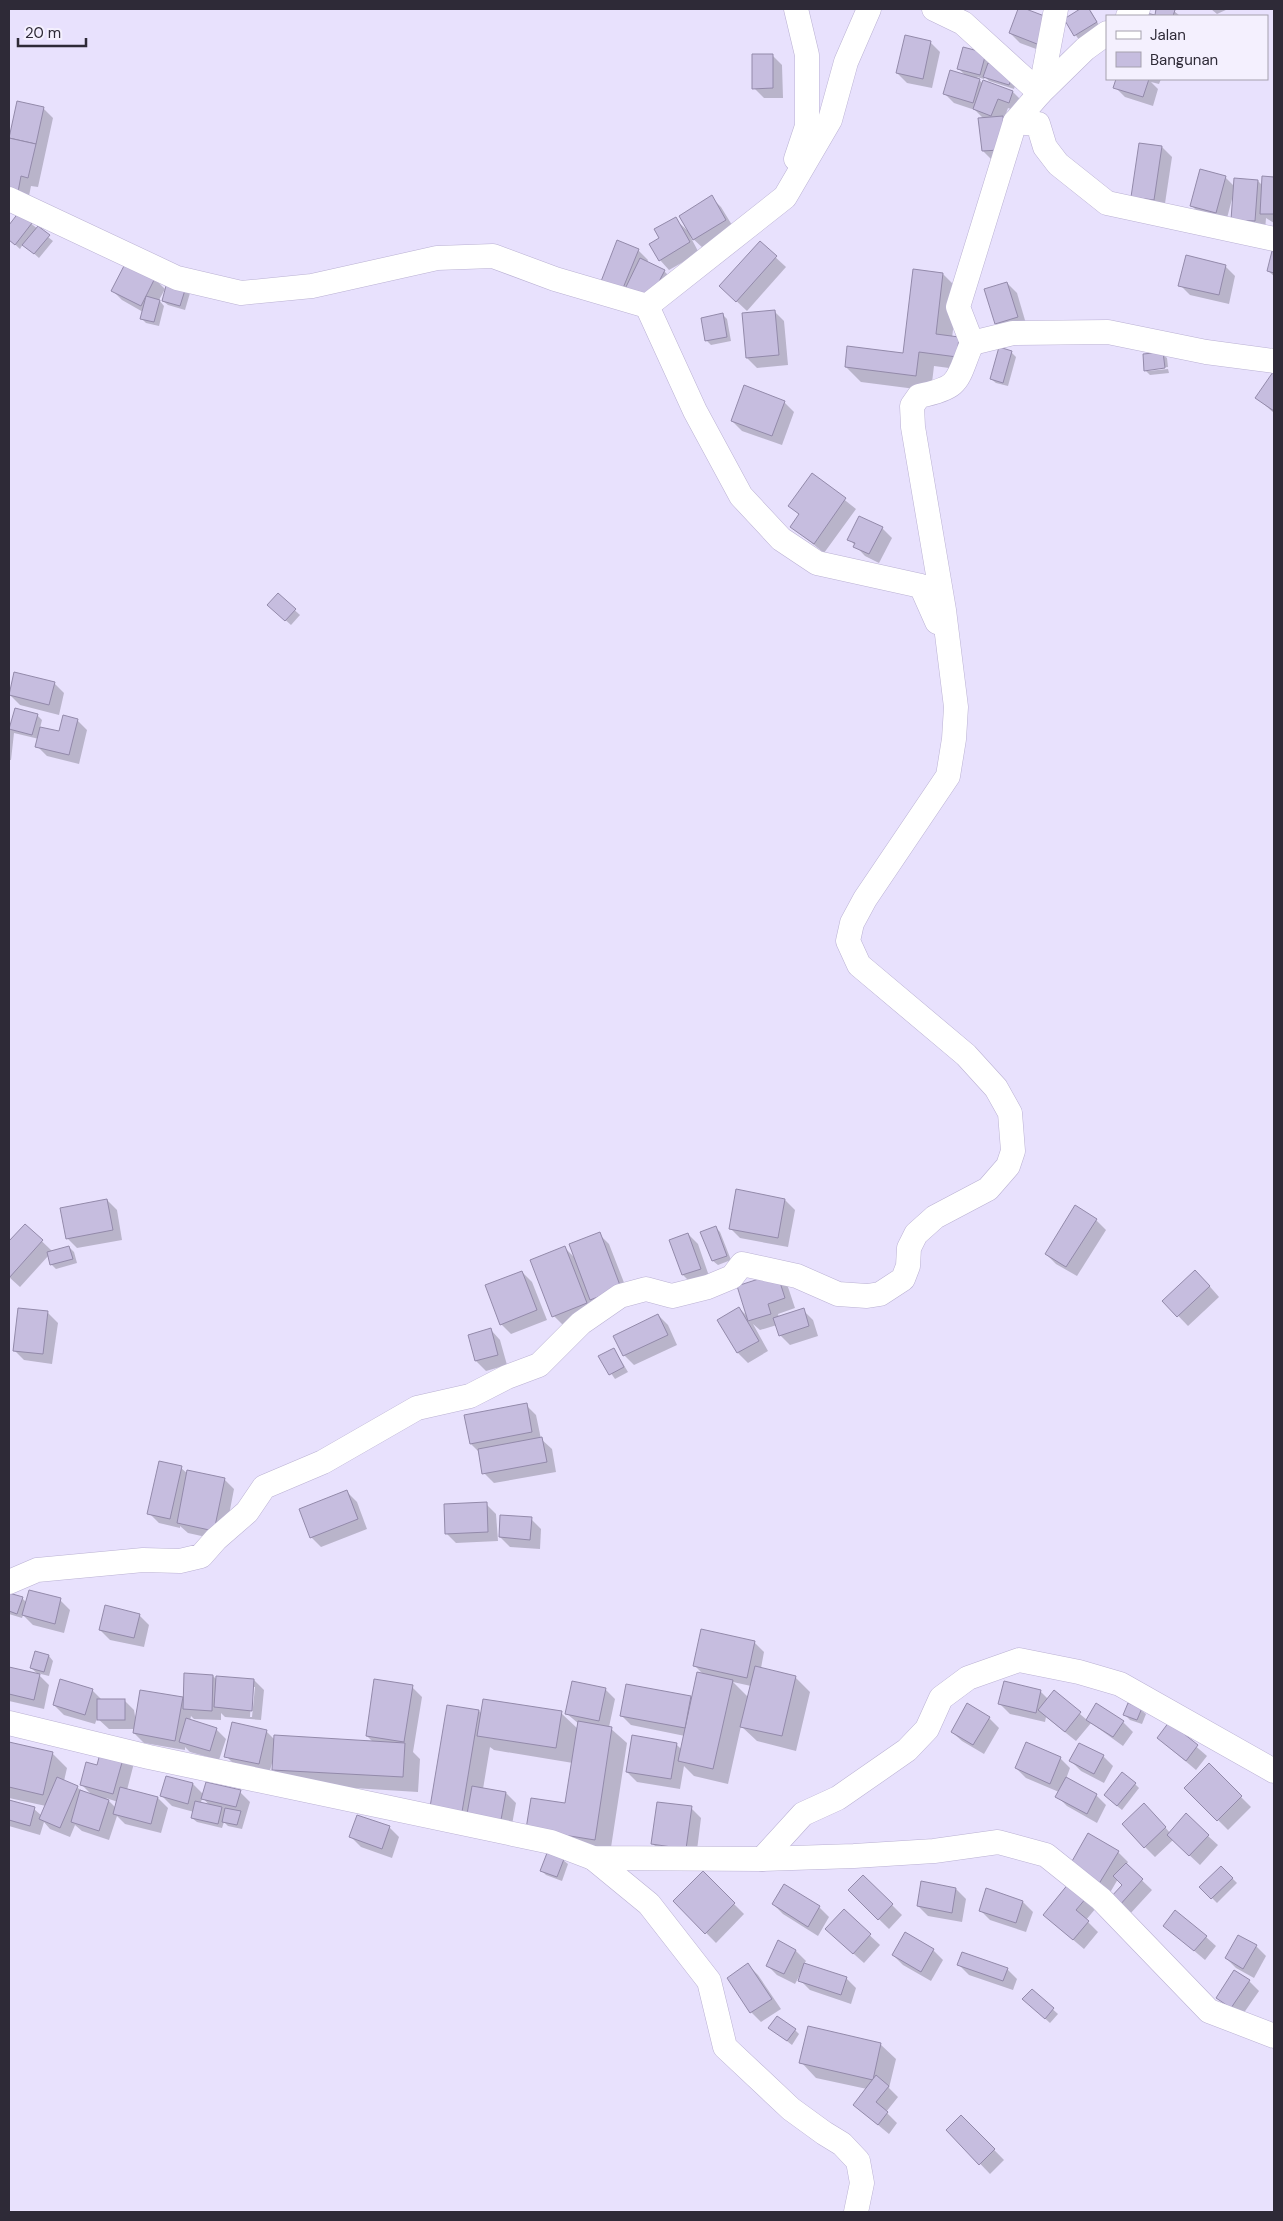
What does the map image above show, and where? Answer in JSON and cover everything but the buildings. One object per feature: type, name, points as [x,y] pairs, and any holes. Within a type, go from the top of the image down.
[{"type":"street","points":[[785,197],[807,126],[806,55],[796,9]]},
{"type":"street","points":[[647,306],[785,197],[830,120],[846,62],[869,9]]},
{"type":"street","points":[[934,9],[963,23],[1040,93]]},
{"type":"street","points":[[1040,93],[1056,9]]},
{"type":"street","points":[[9,1582],[37,1570],[143,1560],[180,1561],[201,1556],[216,1539],[247,1512],[264,1487],[323,1462],[417,1408],[470,1396],[507,1377],[539,1365],[581,1323],[620,1296],[646,1289],[672,1296],[708,1287],[732,1277],[742,1264],[797,1276],[838,1294],[867,1296],[880,1294],[903,1279],[908,1266],[909,1248],[916,1234],[935,1217],[988,1189],[1008,1166],[1013,1151],[1010,1113],[996,1088],[966,1056],[858,965],[848,941],[852,923],[865,899],[948,776],[954,739],[956,707],[949,650],[913,426],[912,406],[919,396],[944,391],[954,385],[972,343],[958,307],[1014,122],[1040,93],[1086,49],[1106,34]]},
{"type":"street","points":[[1014,122],[1038,124],[1045,147],[1058,164],[1106,203],[1274,239]]},
{"type":"street","points":[[9,199],[177,278],[241,293],[312,286],[437,258],[492,256],[555,279],[647,306],[695,411],[741,496],[781,539],[817,563],[921,586],[949,650]]},
{"type":"street","points":[[972,343],[1013,333],[1108,332],[1206,352],[1274,361]]},
{"type":"street","points":[[762,1859],[803,1814],[838,1798],[907,1750],[927,1729],[941,1698],[968,1678],[1019,1660],[1079,1672],[1120,1684],[1274,1771]]},
{"type":"street","points":[[9,1723],[149,1757],[551,1842],[593,1858],[649,1904],[709,1980],[725,2047],[791,2109],[842,2144],[858,2161],[862,2182],[856,2212]]},
{"type":"street","points":[[593,1858],[762,1859],[854,1856],[934,1851],[998,1842],[1046,1856],[1101,1899],[1209,2011],[1274,2036]]}]
